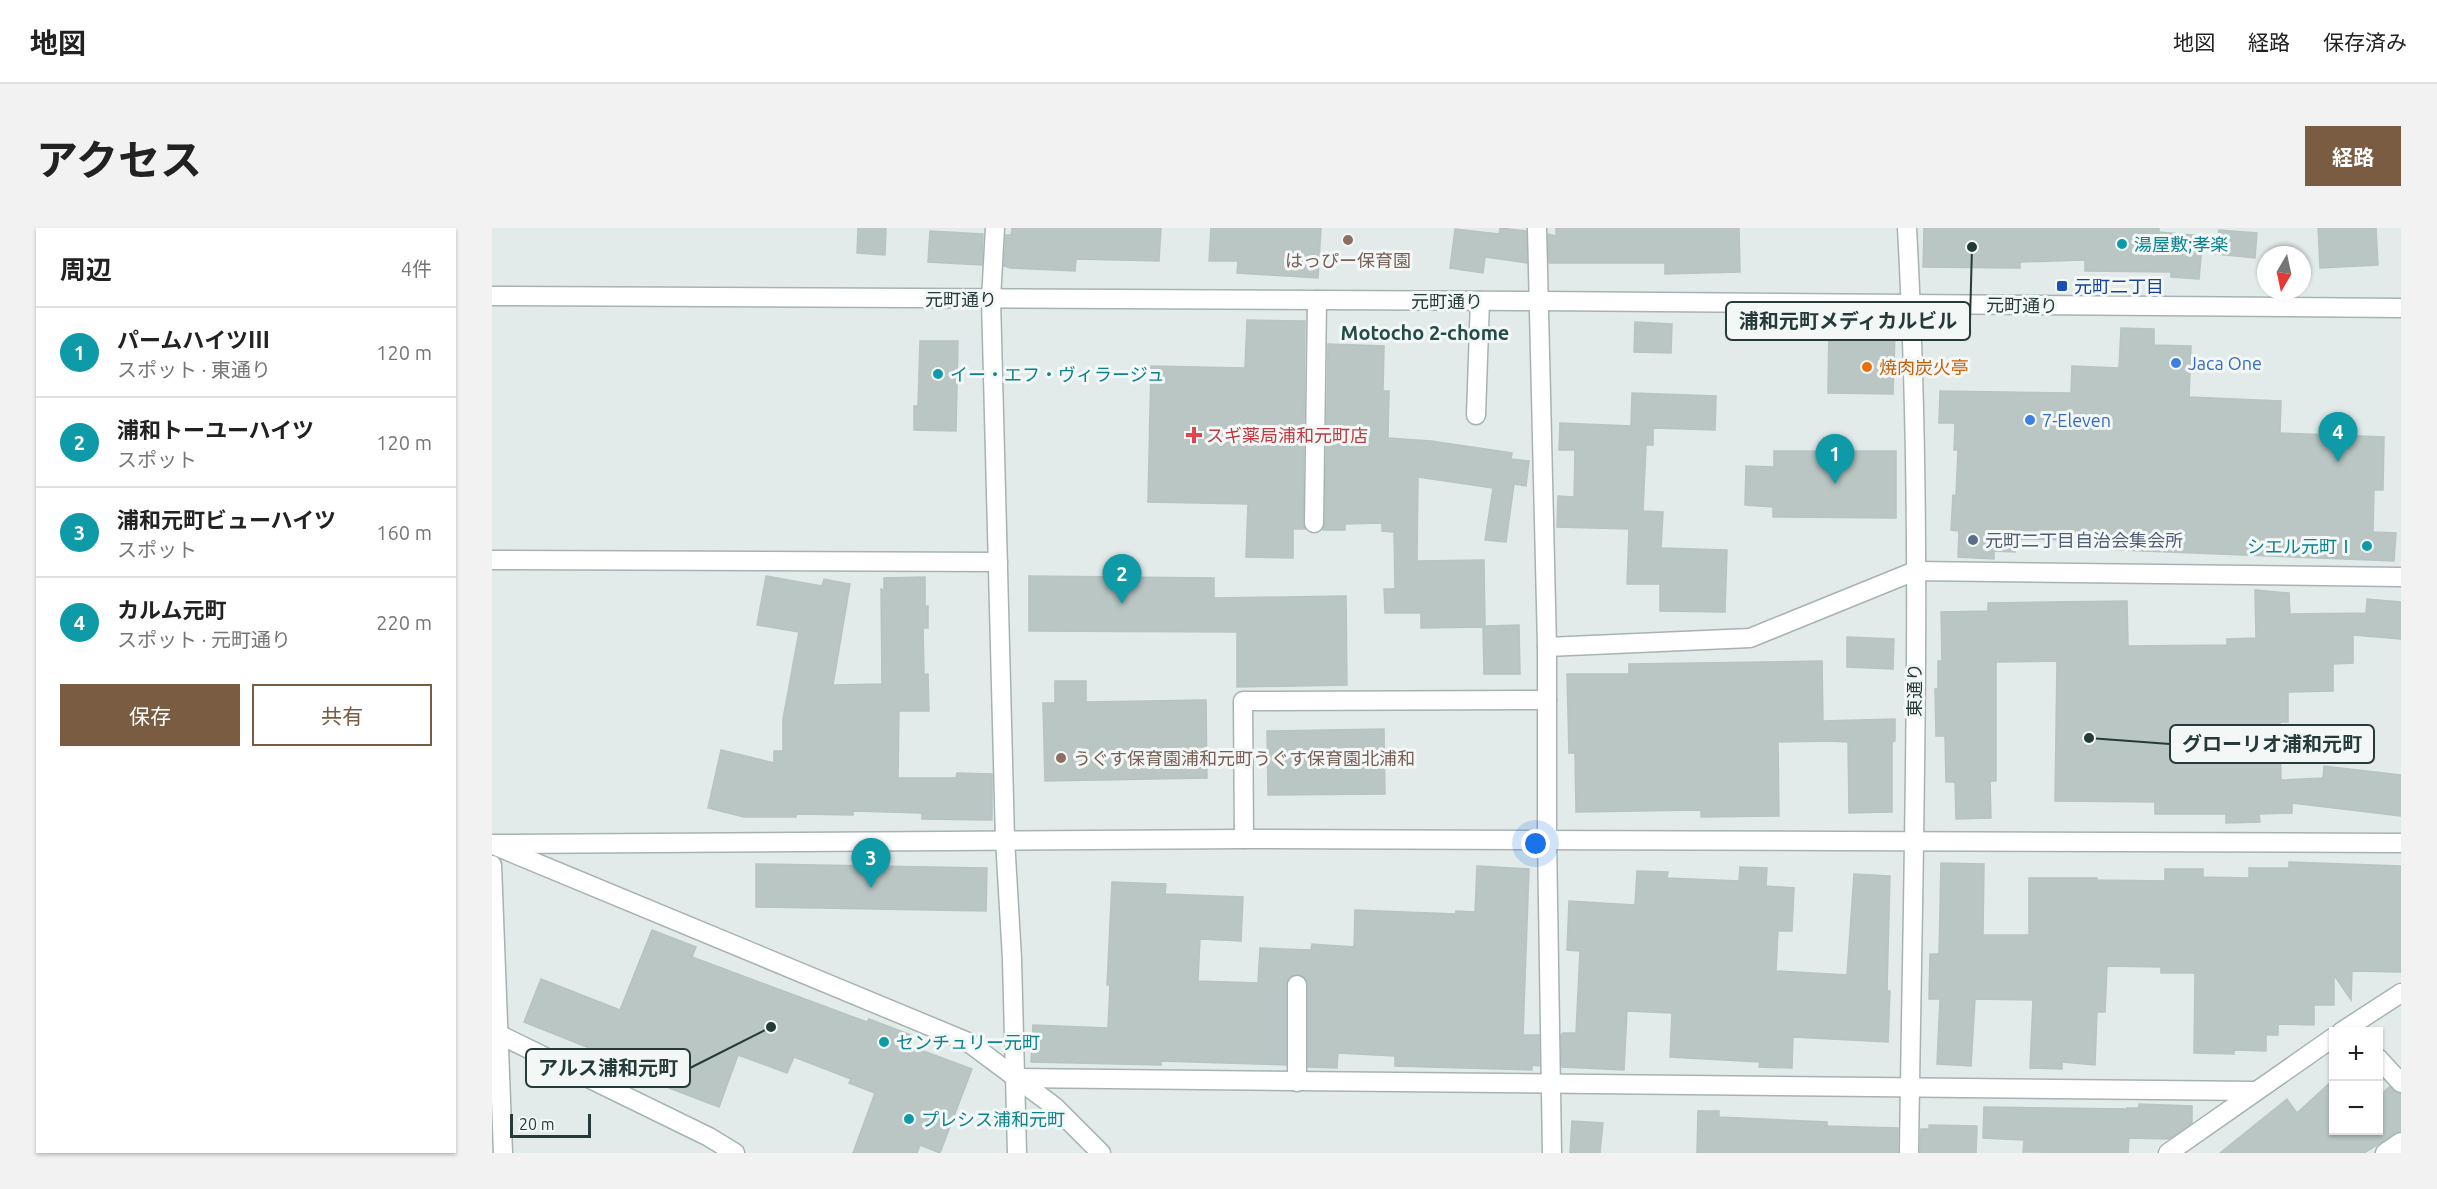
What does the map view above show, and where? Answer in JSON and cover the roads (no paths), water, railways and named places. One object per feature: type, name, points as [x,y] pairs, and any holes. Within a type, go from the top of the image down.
[{"type":"street","points":[[995,228],[991,299],[1005,839],[1012,959],[1017,1153]]},
{"type":"street","points":[[1537,228],[1547,646],[1546,839],[1552,1153]]},
{"type":"street","name":"東通り","points":[[1907,228],[1911,304],[1915,571],[1909,1153]]},
{"type":"street","name":"元町通り","points":[[492,296],[2401,308]]},
{"type":"street","points":[[1314,523],[1317,300]]},
{"type":"street","points":[[1476,415],[1480,301]]},
{"type":"street","points":[[492,560],[999,562]]},
{"type":"street","points":[[1547,646],[1750,638],[1915,571],[2401,577]]},
{"type":"street","points":[[1244,838],[1243,701],[1547,700]]},
{"type":"street","points":[[492,844],[1244,838],[2401,843]]},
{"type":"street","points":[[492,844],[968,1042],[1055,1107],[1101,1153]]},
{"type":"street","points":[[492,865],[495,1033],[503,1153]]},
{"type":"street","points":[[1297,985],[1297,1082]]},
{"type":"street","points":[[2352,1027],[2401,993]]},
{"type":"street","points":[[495,1033],[709,1137],[735,1153]]},
{"type":"street","points":[[2168,1153],[2329,1040]]},
{"type":"street","points":[[2383,1063],[2401,1083]]},
{"type":"street","points":[[1014,1078],[2254,1091]]},
{"type":"street","points":[[2385,1153],[2401,1142]]},
{"type":"place","name":"はっぴー保育園","points":[[1348,240]]},
{"type":"place","name":"湯屋敷;孝楽","points":[[2122,244]]},
{"type":"place","name":"浦和元町メディカルビル","points":[[1972,247]]},
{"type":"place","name":"元町二丁目","points":[[2062,286]]},
{"type":"place","name":"Jaca One","points":[[2176,363]]},
{"type":"place","name":"焼肉炭火亭","points":[[1867,367]]},
{"type":"place","name":"イー・エフ・ヴィラージュ","points":[[938,374]]},
{"type":"place","name":"7-Eleven","points":[[2030,420]]},
{"type":"place","name":"スギ薬局浦和元町店","points":[[1194,435]]},
{"type":"place","name":"カルム元町","points":[[2338,462]]},
{"type":"place","name":"パームハイツⅢ","points":[[1835,484]]},
{"type":"place","name":"元町二丁目自治会集会所","points":[[1973,540]]},
{"type":"place","name":"シエル元町Ⅰ","points":[[2367,546]]},
{"type":"place","name":"浦和トーユーハイツ","points":[[1122,604]]},
{"type":"place","name":"グローリオ浦和元町","points":[[2089,738]]},
{"type":"place","name":"うぐす保育園浦和元町うぐす保育園北浦和","points":[[1061,758]]},
{"type":"place","name":"浦和元町ビューハイツ","points":[[871,888]]},
{"type":"place","name":"アルス浦和元町","points":[[771,1027]]},
{"type":"place","name":"センチュリー元町","points":[[884,1042]]},
{"type":"place","name":"プレシス浦和元町","points":[[909,1119]]},
{"type":"district","name":"Motocho 2-chome","points":[[1425,332]]}]
